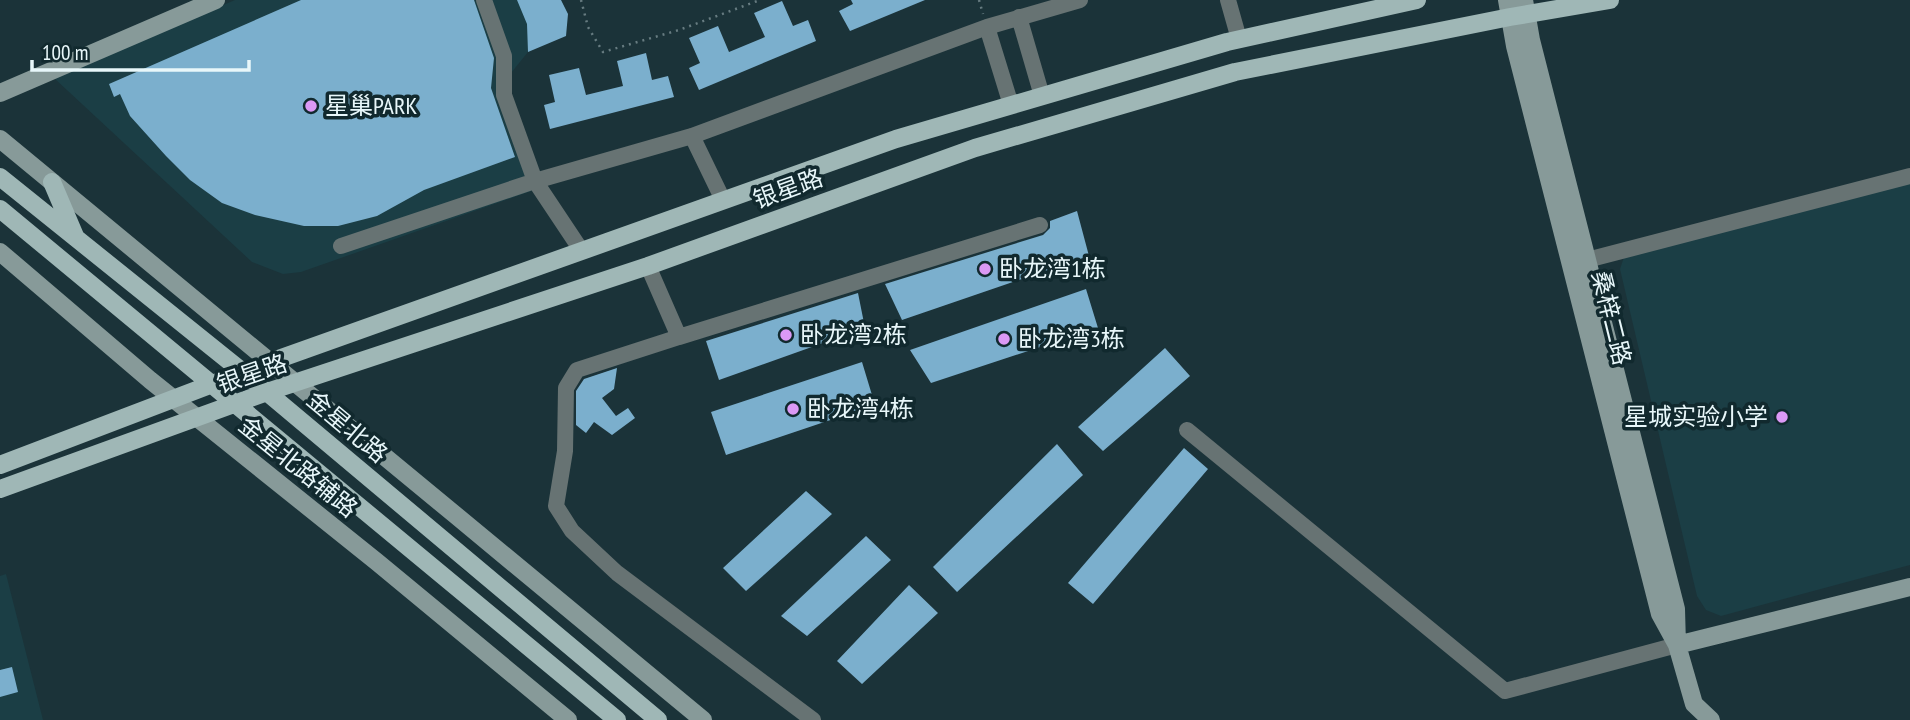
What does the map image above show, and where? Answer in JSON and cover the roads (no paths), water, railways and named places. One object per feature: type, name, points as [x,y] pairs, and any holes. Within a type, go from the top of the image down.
[{"type":"main road","name":"银星路","points":[[0,464],[273,361],[896,139],[1239,39],[1417,0]]},
{"type":"main road","name":"银星路","points":[[0,489],[267,392],[299,384],[648,266],[975,148],[1209,80],[1517,8],[1610,0]]},
{"type":"main road","name":"金星北路","points":[[0,177],[244,373],[658,720]]},
{"type":"main road","points":[[52,181],[76,239]]},
{"type":"main road","points":[[0,209],[617,720]]},
{"type":"street","points":[[0,86],[198,0]]},
{"type":"street","points":[[0,93],[216,0]]},
{"type":"street","points":[[484,0],[504,56],[503,95],[535,181],[581,250]]},
{"type":"street","points":[[341,246],[535,181],[692,136],[987,27],[1080,0]]},
{"type":"street","points":[[1228,0],[1239,39]]},
{"type":"street","name":"桑梓二路","points":[[1517,8],[1587,260],[1676,609],[1677,645]]},
{"type":"street","name":"桑梓二路","points":[[1517,8],[1660,614],[1677,645],[1694,704],[1711,720]]},
{"type":"street","points":[[1019,17],[1042,96]]},
{"type":"street","points":[[987,27],[1011,105]]},
{"type":"street","points":[[692,136],[723,200]]},
{"type":"street","points":[[0,139],[273,361],[351,431],[703,720]]},
{"type":"street","points":[[1587,260],[1910,176]]},
{"type":"street","points":[[813,720],[617,573],[572,531],[556,506],[565,452],[566,388],[577,370],[1040,225]]},
{"type":"street","name":"金星北路辅路","points":[[0,252],[173,399],[568,720]]},
{"type":"street","points":[[648,266],[679,337]]},
{"type":"street","points":[[1187,430],[1506,691],[1910,587]]},
{"type":"place","name":"星巢PARK","points":[[311,106]]},
{"type":"place","name":"卧龙湾1栋","points":[[985,269]]},
{"type":"place","name":"卧龙湾2栋","points":[[786,335]]},
{"type":"place","name":"卧龙湾3栋","points":[[1004,339]]},
{"type":"place","name":"卧龙湾4栋","points":[[793,409]]},
{"type":"place","name":"星城实验小学","points":[[1782,417]]}]
